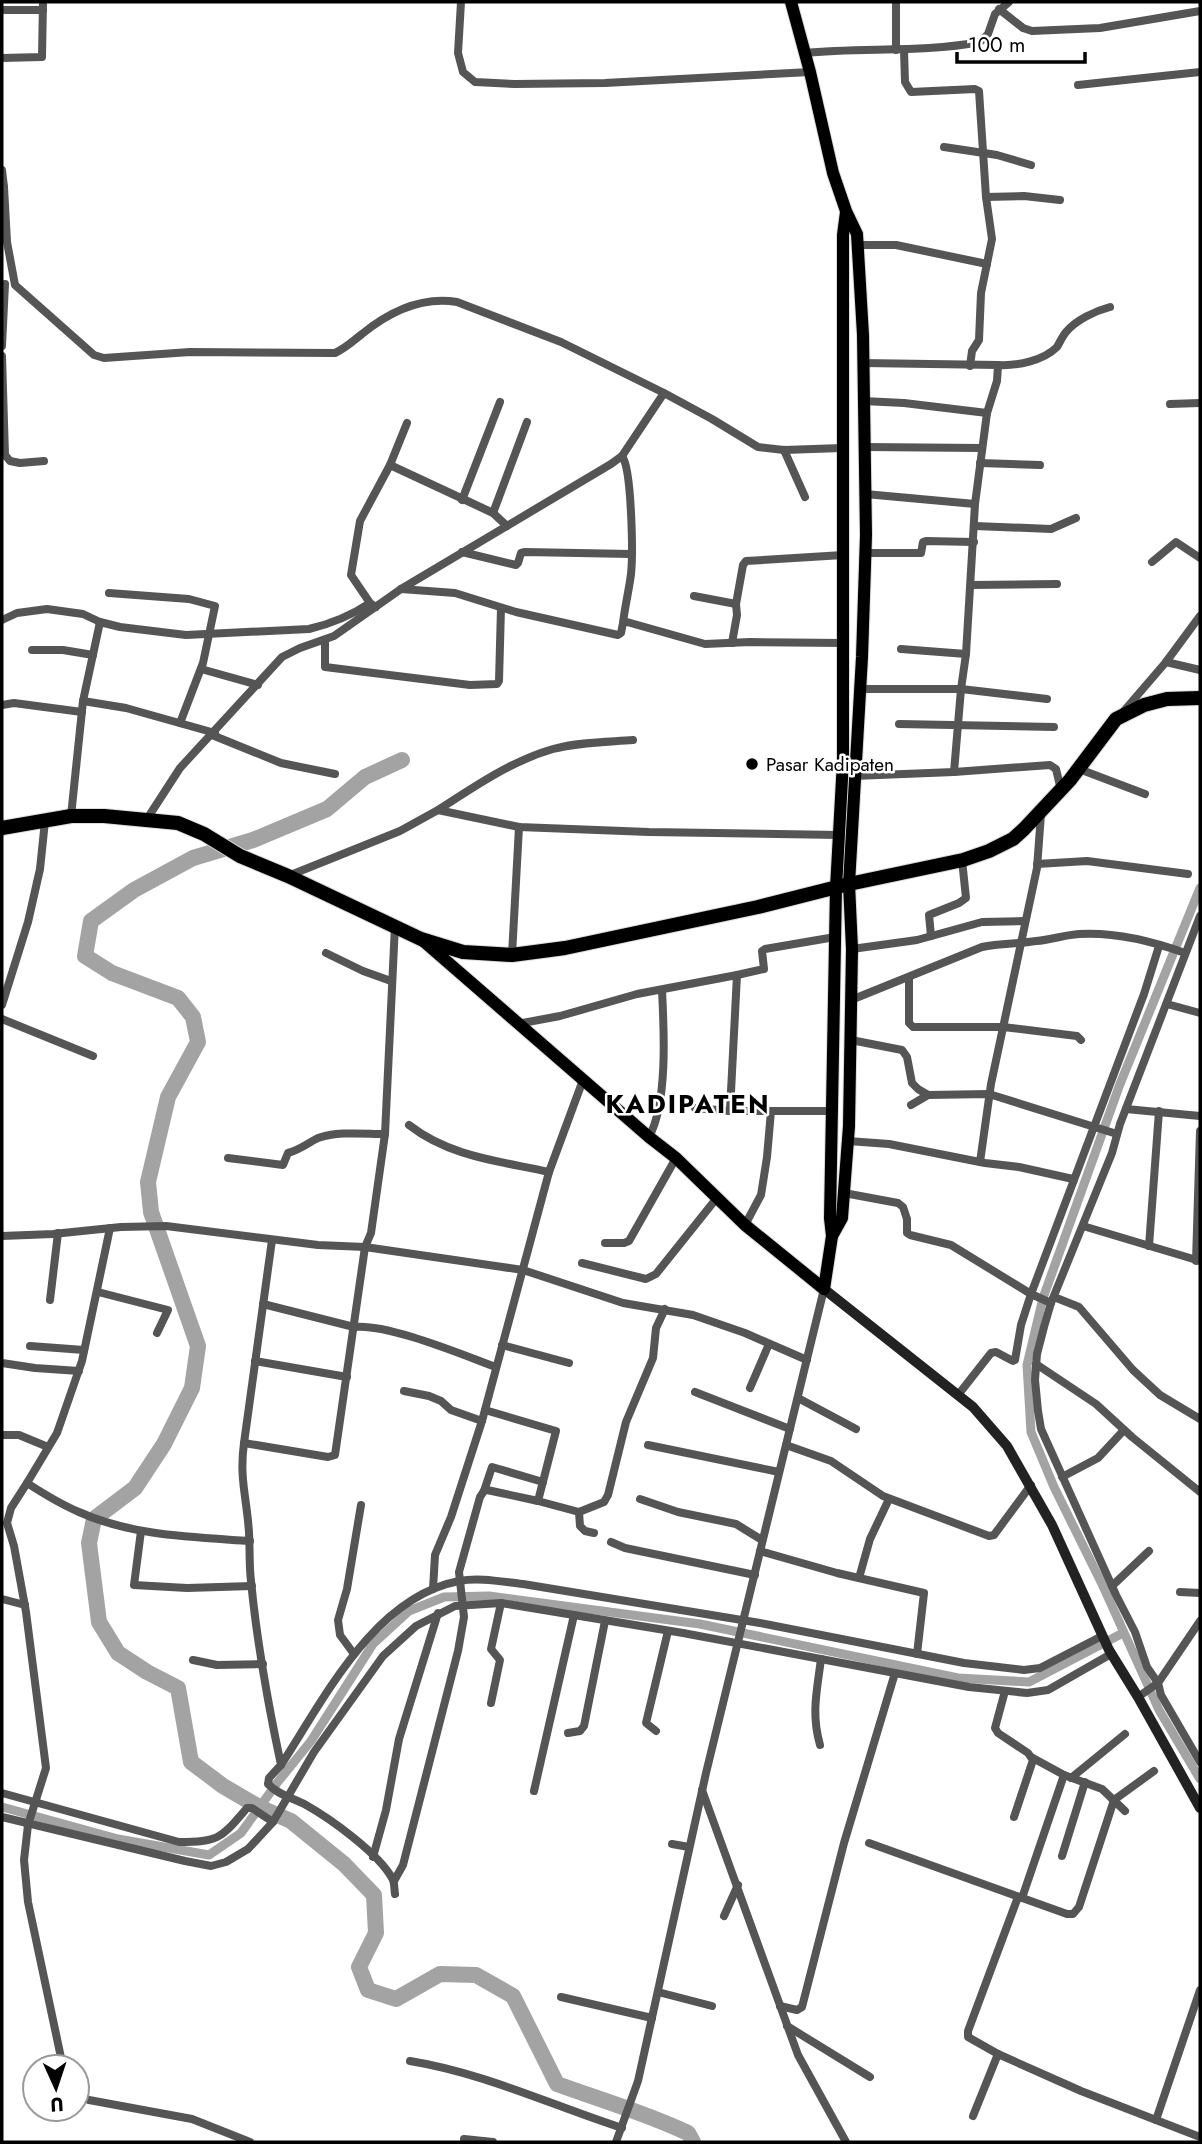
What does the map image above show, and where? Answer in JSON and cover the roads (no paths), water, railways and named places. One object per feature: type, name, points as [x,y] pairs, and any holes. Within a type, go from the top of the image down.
[{"type":"highway","points":[[2,828],[71,816],[104,816],[145,822],[178,823],[204,834],[240,856],[421,939],[463,953],[512,955],[565,948],[962,860],[1013,839],[1061,790],[1116,719],[1144,705],[1167,699],[1200,698]]},
{"type":"main road","points":[[791,2],[833,173],[857,234],[863,335],[866,535],[854,776],[835,937],[830,1218],[832,1236],[824,1289]]},
{"type":"main road","points":[[832,1236],[842,1218],[848,1141],[852,1000],[852,950],[839,835],[844,761],[842,448],[843,235],[846,211]]},
{"type":"main road","points":[[844,335],[863,335]]},
{"type":"main road","points":[[843,462],[864,462]]},
{"type":"main road","points":[[843,535],[866,535]]},
{"type":"main road","points":[[421,939],[649,1138],[676,1158],[745,1225],[973,1407],[1007,1446],[1031,1485],[1110,1652],[1141,1694],[1200,1808]]},
{"type":"street","points":[[461,2],[458,53],[463,72],[475,82],[605,83],[810,72]]},
{"type":"street","points":[[896,2],[905,82],[911,92],[979,91],[986,197],[992,239],[981,293],[979,340],[972,351],[970,366]]},
{"type":"street","points":[[804,53],[875,48],[900,50],[980,43],[988,34],[995,14],[1009,2]]},
{"type":"street","points":[[2,10],[43,6],[42,57],[2,58]]},
{"type":"street","points":[[999,9],[1023,28],[1032,31],[1100,28],[1200,11]]},
{"type":"street","points":[[1078,85],[1200,72]]},
{"type":"street","points":[[944,147],[984,153],[1031,165]]},
{"type":"street","points":[[2,170],[7,242],[2,346]]},
{"type":"street","points":[[986,197],[1024,196],[1060,200]]},
{"type":"street","points":[[858,245],[891,244],[987,264]]},
{"type":"street","points":[[7,283],[86,350],[104,358],[190,352],[335,353],[346,348],[390,312],[446,300],[457,302],[561,342],[662,397],[712,419],[752,445],[784,450],[842,448]]},
{"type":"street","points":[[863,363],[970,366],[1024,363],[1056,348],[1067,331],[1098,310],[1110,307]]},
{"type":"street","points":[[2,356],[5,455],[10,461],[20,463],[44,461]]},
{"type":"street","points":[[954,772],[966,654],[981,448],[987,413],[997,381],[998,365]]},
{"type":"street","points":[[2,620],[18,613],[47,609],[83,614],[100,622],[153,632],[208,635],[309,629],[337,620],[373,605],[401,589],[622,456],[662,397]]},
{"type":"street","points":[[863,401],[987,413]]},
{"type":"street","points":[[462,500],[500,402]]},
{"type":"street","points":[[1170,404],[1200,403]]},
{"type":"street","points":[[493,513],[527,422]]},
{"type":"street","points":[[373,605],[351,578],[351,566],[360,522],[390,465],[407,423]]},
{"type":"street","points":[[864,447],[981,448]]},
{"type":"street","points":[[784,450],[805,497]]},
{"type":"street","points":[[401,589],[439,590],[501,608],[618,635],[623,623],[632,554],[630,486],[626,462],[622,456]]},
{"type":"street","points":[[980,463],[1040,465]]},
{"type":"street","points":[[390,465],[493,513],[507,526]]},
{"type":"street","points":[[865,494],[975,504]]},
{"type":"street","points":[[975,526],[1051,529],[1076,518]]},
{"type":"street","points":[[865,553],[921,552],[923,542],[929,541],[974,542]]},
{"type":"street","points":[[1152,562],[1173,543],[1178,542],[1200,558]]},
{"type":"street","points":[[462,552],[516,565],[523,552],[632,554]]},
{"type":"street","points":[[732,643],[737,615],[736,604],[746,561],[843,555]]},
{"type":"street","points":[[971,585],[1057,584]]},
{"type":"street","points":[[109,593],[189,599],[212,604],[215,608],[201,669],[180,723]]},
{"type":"street","points":[[694,596],[736,604]]},
{"type":"street","points":[[145,822],[180,768],[282,657],[300,648],[325,641],[350,626],[373,605]]},
{"type":"street","points":[[325,641],[325,667],[470,685],[497,684],[501,608]]},
{"type":"street","points":[[1116,719],[1166,662],[1200,616]]},
{"type":"street","points":[[337,620],[350,626]]},
{"type":"street","points":[[71,816],[83,701],[100,622]]},
{"type":"street","points":[[623,623],[637,623],[674,637],[705,644],[843,642]]},
{"type":"street","points":[[901,649],[966,654]]},
{"type":"street","points":[[32,650],[63,650],[93,655]]},
{"type":"street","points":[[1166,662],[1200,670]]},
{"type":"street","points":[[201,669],[258,685]]},
{"type":"street","points":[[859,689],[961,689],[1047,699]]},
{"type":"street","points":[[83,701],[126,708],[180,723],[281,762],[335,774]]},
{"type":"street","points":[[2,705],[82,712]]},
{"type":"street","points":[[899,724],[1054,727]]},
{"type":"street","points":[[288,876],[400,831],[512,766],[552,750],[576,744],[634,740]]},
{"type":"street","points":[[854,776],[1050,765],[1056,769],[1061,790]]},
{"type":"street","points":[[1079,769],[1145,794]]},
{"type":"street","points":[[438,810],[519,827],[839,835]]},
{"type":"street","points":[[979,1162],[989,1094],[1037,864],[1041,811]]},
{"type":"street","points":[[2,1004],[40,869],[45,821]]},
{"type":"street","points":[[512,955],[519,827]]},
{"type":"street","points":[[931,936],[929,915],[966,898],[962,860]]},
{"type":"street","points":[[1037,864],[1087,861],[1188,874]]},
{"type":"street","points":[[1200,916],[1191,940],[1183,952],[1167,1004],[1116,1134],[1112,1153],[1050,1300],[1035,1380],[1041,1429],[1135,1632],[1147,1667],[1200,1762]]},
{"type":"street","points":[[852,950],[931,936],[982,922],[1026,921]]},
{"type":"street","points":[[244,1443],[333,1456],[338,1443],[365,1247],[371,1233],[385,1134],[395,925]]},
{"type":"street","points":[[852,1000],[982,947],[1100,934],[1183,952]]},
{"type":"street","points":[[517,1024],[560,1016],[637,994],[764,970],[762,951],[765,948],[835,937]]},
{"type":"street","points":[[1191,940],[1200,940]]},
{"type":"street","points":[[958,1395],[991,1353],[996,1352],[1014,1361],[1021,1325],[1160,946]]},
{"type":"street","points":[[326,953],[391,981]]},
{"type":"street","points":[[730,1111],[737,975]]},
{"type":"street","points":[[909,978],[909,1023],[913,1027],[1003,1027],[1077,1036],[1081,1040]]},
{"type":"street","points":[[649,1138],[659,1103],[663,1065],[662,990]]},
{"type":"street","points":[[1167,1004],[1200,1013]]},
{"type":"street","points":[[2,1019],[93,1056]]},
{"type":"street","points":[[851,1040],[902,1050],[907,1057],[912,1083],[928,1095]]},
{"type":"street","points":[[433,1589],[435,1555],[451,1517],[482,1422],[549,1172],[583,1080]]},
{"type":"street","points":[[911,1105],[928,1095],[989,1094],[1116,1134]]},
{"type":"street","points":[[695,1108],[730,1111],[834,1111]]},
{"type":"street","points":[[1126,1109],[1200,1116]]},
{"type":"street","points":[[745,1225],[761,1195],[768,1157],[771,1111]]},
{"type":"street","points":[[1149,1246],[1159,1111]]},
{"type":"street","points":[[409,1125],[435,1144],[459,1153],[549,1172]]},
{"type":"street","points":[[1083,1226],[1198,1261],[1200,1131]]},
{"type":"street","points":[[228,1158],[283,1165],[288,1153],[320,1138],[346,1134],[385,1134]]},
{"type":"street","points":[[848,1141],[889,1144],[1073,1179]]},
{"type":"street","points":[[605,1243],[629,1241],[676,1158]]},
{"type":"street","points":[[844,1193],[898,1203],[903,1207],[907,1233],[951,1245],[1033,1295],[1079,1307],[1133,1370],[1160,1395],[1200,1419]]},
{"type":"street","points":[[582,1263],[646,1279],[656,1274],[716,1199]]},
{"type":"street","points":[[2,1236],[166,1226],[272,1240],[365,1247],[523,1270],[624,1303],[706,1319],[807,1360]]},
{"type":"street","points":[[60,2053],[28,1902],[24,1860],[29,1823],[46,1768],[25,1605],[7,1523],[11,1508],[57,1433],[79,1371],[110,1228]]},
{"type":"street","points":[[50,1300],[58,1233]]},
{"type":"street","points":[[272,1240],[240,1473],[266,1696],[281,1765]]},
{"type":"street","points":[[616,2142],[638,2081],[702,1790],[824,1289]]},
{"type":"street","points":[[98,1292],[168,1310],[157,1333]]},
{"type":"street","points":[[263,1304],[354,1327],[368,1327],[422,1340],[496,1367]]},
{"type":"street","points":[[484,1491],[579,1512],[604,1502],[626,1422],[653,1358],[656,1328],[665,1309]]},
{"type":"street","points":[[750,1388],[769,1344]]},
{"type":"street","points":[[502,1345],[569,1363]]},
{"type":"street","points":[[30,1346],[84,1350]]},
{"type":"street","points":[[255,1361],[347,1377]]},
{"type":"street","points":[[2,1363],[79,1371]]},
{"type":"street","points":[[1036,1364],[1078,1390],[1200,1492]]},
{"type":"street","points":[[404,1391],[429,1396],[441,1401],[451,1410],[482,1422]]},
{"type":"street","points":[[695,1392],[790,1429]]},
{"type":"street","points":[[798,1398],[856,1429]]},
{"type":"street","points":[[485,1410],[556,1431],[538,1501]]},
{"type":"street","points":[[1062,1477],[1098,1458],[1125,1430]]},
{"type":"street","points":[[2,1435],[19,1435],[48,1447]]},
{"type":"street","points":[[648,1445],[779,1472]]},
{"type":"street","points":[[786,1445],[831,1461],[889,1499],[989,1536],[994,1535],[1031,1485]]},
{"type":"street","points":[[395,1894],[394,1881],[403,1866],[458,1651],[464,1617],[458,1572],[492,1467],[543,1482]]},
{"type":"street","points":[[27,1483],[49,1498],[108,1523],[141,1531],[250,1541]]},
{"type":"street","points":[[640,1499],[678,1512],[736,1524],[762,1540]]},
{"type":"street","points":[[859,1578],[870,1539],[889,1499]]},
{"type":"street","points":[[354,1654],[340,1635],[338,1620],[347,1589],[361,1505]]},
{"type":"street","points":[[579,1512],[580,1526],[585,1531],[594,1533]]},
{"type":"street","points":[[141,1531],[135,1585],[187,1588],[252,1586]]},
{"type":"street","points":[[611,1542],[625,1548],[755,1575]]},
{"type":"street","points":[[760,1550],[859,1578],[924,1592],[917,1654]]},
{"type":"street","points":[[1112,1586],[1149,1551]]},
{"type":"street","points":[[394,1881],[340,1826],[305,1805],[285,1799],[270,1787],[269,1778],[281,1765],[354,1654],[394,1614],[433,1589],[461,1582],[486,1580],[523,1584],[917,1654],[1024,1670],[1040,1668],[1103,1637]]},
{"type":"street","points":[[1180,1592],[1200,1593]]},
{"type":"street","points":[[2,1599],[25,1605]]},
{"type":"street","points":[[2,1817],[211,1866],[226,1863],[248,1849],[274,1820],[314,1752],[383,1656],[416,1626],[463,1603],[501,1603],[737,1641],[969,1687],[1027,1693],[1048,1690],[1110,1652]]},
{"type":"street","points":[[491,1703],[500,1660],[491,1649],[501,1603]]},
{"type":"street","points":[[373,1857],[386,1810],[399,1739],[438,1613]]},
{"type":"street","points":[[534,1791],[574,1615]]},
{"type":"street","points":[[568,1733],[580,1731],[584,1727],[605,1621]]},
{"type":"street","points":[[1141,1694],[1156,1685],[1199,1624]]},
{"type":"street","points":[[656,1731],[646,1723],[668,1631]]},
{"type":"street","points":[[820,1745],[815,1728],[814,1707],[821,1659]]},
{"type":"street","points":[[193,1660],[217,1665],[263,1664]]},
{"type":"street","points":[[780,2006],[797,2010],[802,2007],[844,1843],[895,1673]]},
{"type":"street","points":[[1005,1691],[995,1728],[998,1733],[1031,1757],[1067,1777],[1102,1790],[1125,1811]]},
{"type":"street","points":[[1125,1734],[1067,1777],[968,2031],[968,2037],[998,2054],[1081,2091],[1200,2137]]},
{"type":"street","points":[[1014,1816],[1033,1763],[1031,1757]]},
{"type":"street","points":[[869,1843],[1067,1914],[1075,1912],[1096,1860],[1114,1800],[1154,1771]]},
{"type":"street","points":[[1062,1856],[1085,1782]]},
{"type":"street","points":[[702,1790],[798,2055],[846,2142]]},
{"type":"street","points":[[2,1793],[179,1842],[207,1842],[220,1837],[247,1808],[274,1820]]},
{"type":"street","points":[[672,1844],[689,1847]]},
{"type":"street","points":[[724,1916],[738,1885]]},
{"type":"street","points":[[1156,2120],[1200,1990]]},
{"type":"street","points":[[658,1992],[712,2006]]},
{"type":"street","points":[[561,1997],[652,2018]]},
{"type":"street","points":[[788,2026],[870,2077]]},
{"type":"street","points":[[973,2116],[998,2054]]},
{"type":"street","points":[[410,2061],[480,2076],[622,2128]]},
{"type":"street","points":[[91,2100],[192,2119],[250,2142]]},
{"type":"street","points":[[464,2139],[493,2142]]},
{"type":"waterway","points":[[402,760],[365,777],[327,809],[253,840],[193,858],[134,890],[91,921],[85,956],[112,973],[178,998],[193,1017],[198,1042],[168,1097],[148,1182],[151,1212],[198,1346],[192,1388],[164,1444],[135,1488],[94,1519],[89,1543],[99,1622],[118,1653],[178,1688],[191,1762],[223,1786],[259,1807],[291,1821],[344,1864],[374,1895],[376,1933],[359,1967],[368,1990],[396,1999],[440,1974],[476,1975],[513,1996],[557,2084],[672,2126],[688,2133],[693,2142]]},
{"type":"waterway","points":[[1200,888],[1120,1084],[1043,1298],[1027,1365],[1031,1432],[1054,1487],[1102,1584],[1159,1710],[1200,1779]]},
{"type":"waterway","points":[[2,1807],[118,1839],[209,1855],[241,1833],[311,1741],[373,1644],[409,1611],[444,1597],[489,1596],[700,1624],[958,1678],[1029,1682],[1123,1633]]},
{"type":"place","name":"Pasar Kadipaten","points":[[752,764]]},
{"type":"district","name":"KADIPATEN","points":[[688,1104]]}]
